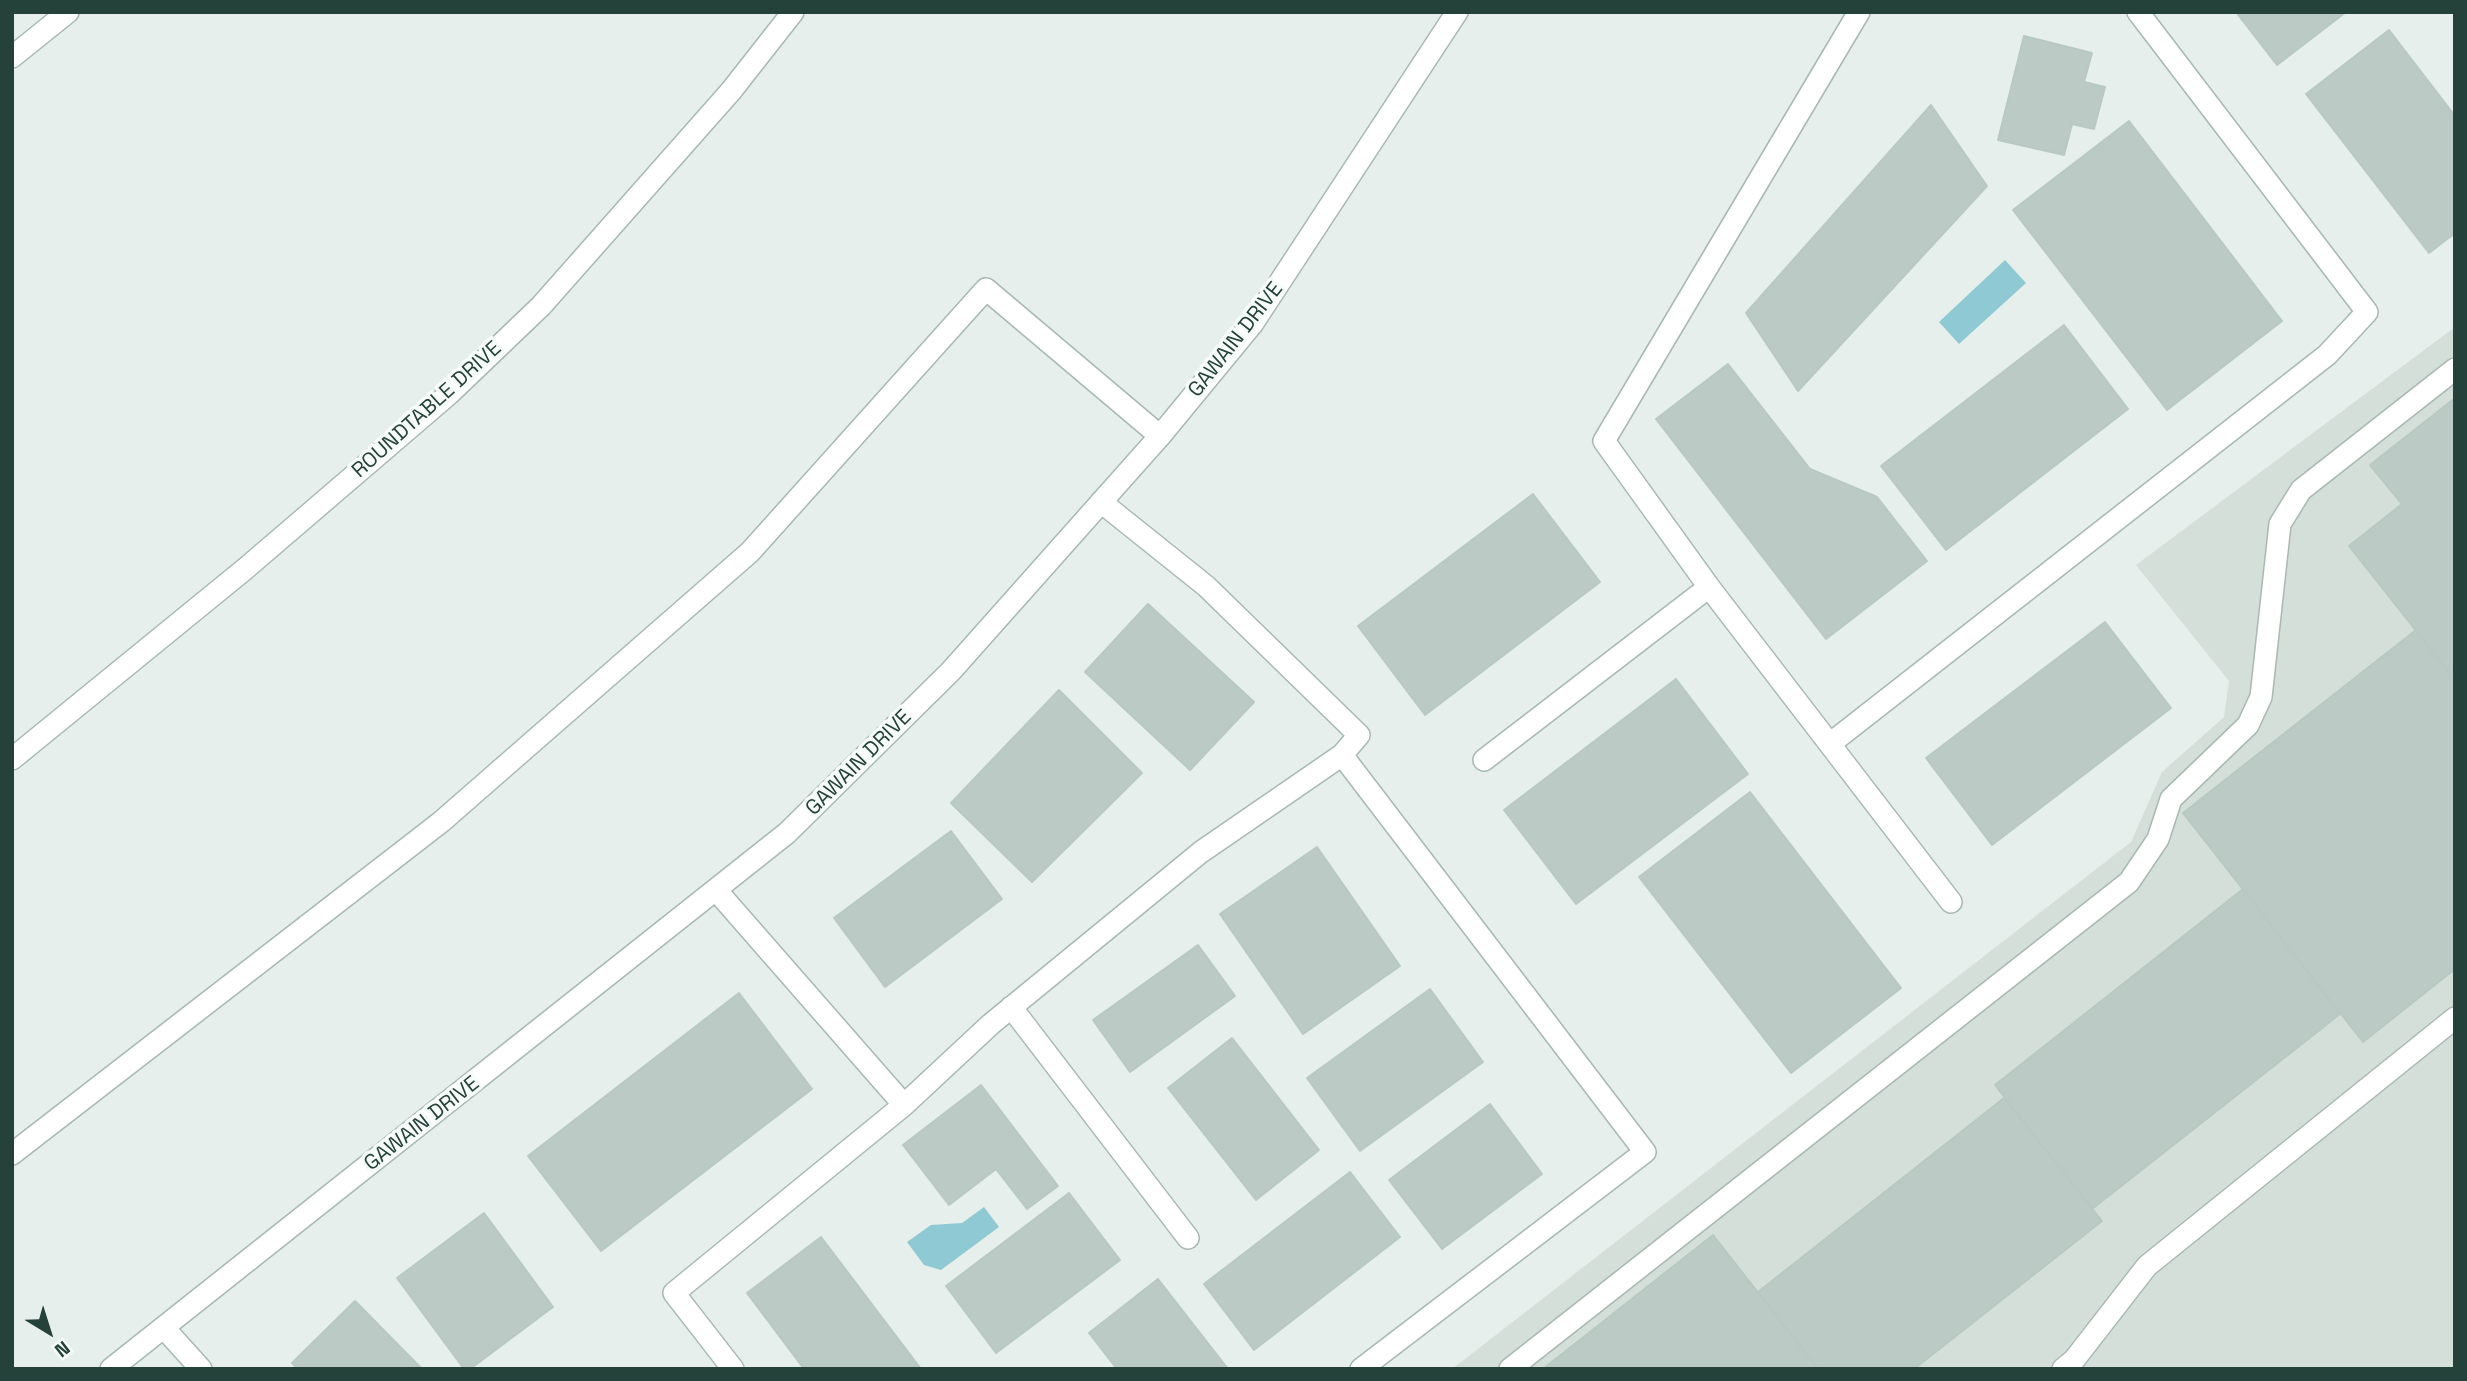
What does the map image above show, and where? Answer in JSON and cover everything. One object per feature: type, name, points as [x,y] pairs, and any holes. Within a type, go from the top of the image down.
[{"type":"street","points":[[12,57],[68,12]]},
{"type":"street","name":"ROUNDTABLE DRIVE","points":[[12,759],[246,569],[449,394],[541,306],[731,91],[793,12]]},
{"type":"street","name":"GAWAIN DRIVE","points":[[111,1369],[788,833],[881,743],[951,671],[1160,436],[1253,323],[1457,12]]},
{"type":"street","points":[[1859,12],[1604,441],[1709,587],[1951,902]]},
{"type":"street","points":[[1831,743],[2327,355],[2367,312],[2138,12]]},
{"type":"street","points":[[12,1154],[442,822],[750,552],[986,289],[1160,436]]},
{"type":"street","points":[[1510,1369],[2129,881],[2158,839],[2171,799],[2248,725],[2261,697],[2280,524],[2301,490],[2455,369]]},
{"type":"street","points":[[733,1369],[674,1293],[904,1105],[1011,1007],[1200,852],[1342,755],[1359,735],[1206,586],[1101,502]]},
{"type":"street","points":[[1485,760],[1709,587]]},
{"type":"street","points":[[1342,755],[1645,1152],[1361,1369]]},
{"type":"street","points":[[716,890],[904,1105]]},
{"type":"street","points":[[1011,1007],[1188,1238]]},
{"type":"street","points":[[2063,1369],[2074,1360],[2147,1266],[2455,1018]]},
{"type":"street","points":[[164,1328],[201,1369]]},
{"type":"shaded area","points":[[2455,327],[2455,1369],[1452,1369],[2131,842],[2162,772],[2224,717],[2229,681],[2136,565]]},
{"type":"water","points":[[2005,260],[2026,283],[1959,344],[1939,322]]},
{"type":"water","points":[[984,1207],[999,1227],[941,1270],[924,1265],[907,1242],[931,1225],[962,1223]]},
{"type":"building","points":[[2236,12],[2346,12],[2277,65]]},
{"type":"building","points":[[2389,30],[2455,116],[2455,233],[2429,253],[2306,94]]},
{"type":"building","points":[[2024,36],[2092,53],[2084,82],[2105,87],[2094,129],[2072,124],[2064,155],[1998,140]]},
{"type":"building","points":[[1931,105],[1987,186],[1798,391],[1746,313]]},
{"type":"building","points":[[2129,121],[2282,321],[2167,410],[2013,210]]},
{"type":"building","points":[[2064,325],[2128,409],[1946,550],[1881,466]]},
{"type":"building","points":[[1728,364],[1810,469],[1877,497],[1927,561],[1826,639],[1656,419]]},
{"type":"building","points":[[2455,398],[2455,680],[2349,546],[2402,504],[2370,465]]},
{"type":"building","points":[[1533,494],[1600,582],[1425,715],[1358,626]]},
{"type":"building","points":[[1148,604],[1254,702],[1190,770],[1085,672]]},
{"type":"building","points":[[2105,622],[2171,708],[1992,845],[1926,758]]},
{"type":"building","points":[[2416,630],[2455,680],[2455,969],[2363,1042],[2183,813]]},
{"type":"building","points":[[1676,679],[1748,774],[1576,904],[1504,810]]},
{"type":"building","points":[[1059,690],[1142,773],[1032,882],[951,803]]},
{"type":"building","points":[[1750,792],[1901,988],[1791,1073],[1639,877]]},
{"type":"building","points":[[951,831],[1002,899],[885,987],[834,918]]},
{"type":"building","points":[[1317,847],[1400,966],[1303,1034],[1220,914]]},
{"type":"building","points":[[2243,889],[2340,1014],[2092,1209],[1995,1085]]},
{"type":"building","points":[[1198,945],[1235,996],[1130,1072],[1093,1020]]},
{"type":"building","points":[[1430,989],[1483,1062],[1360,1151],[1307,1078]]},
{"type":"building","points":[[739,993],[812,1089],[601,1251],[528,1156]]},
{"type":"building","points":[[1232,1038],[1319,1150],[1256,1200],[1168,1088]]},
{"type":"building","points":[[981,1085],[1058,1186],[1027,1209],[996,1169],[949,1205],[903,1145]]},
{"type":"building","points":[[2004,1098],[2102,1221],[1914,1369],[1818,1369],[1758,1292]]},
{"type":"building","points":[[1490,1104],[1542,1174],[1442,1249],[1389,1180]]},
{"type":"building","points":[[1350,1172],[1400,1237],[1254,1350],[1204,1284]]},
{"type":"building","points":[[1069,1193],[1120,1260],[996,1353],[946,1286]]},
{"type":"building","points":[[484,1213],[553,1307],[470,1369],[464,1369],[397,1278]]},
{"type":"building","points":[[1713,1235],[1818,1369],[1543,1369]]},
{"type":"building","points":[[821,1237],[921,1369],[804,1369],[747,1293]]},
{"type":"building","points":[[1158,1279],[1228,1369],[1117,1369],[1089,1333]]},
{"type":"building","points":[[355,1301],[422,1369],[298,1369],[292,1363]]}]
